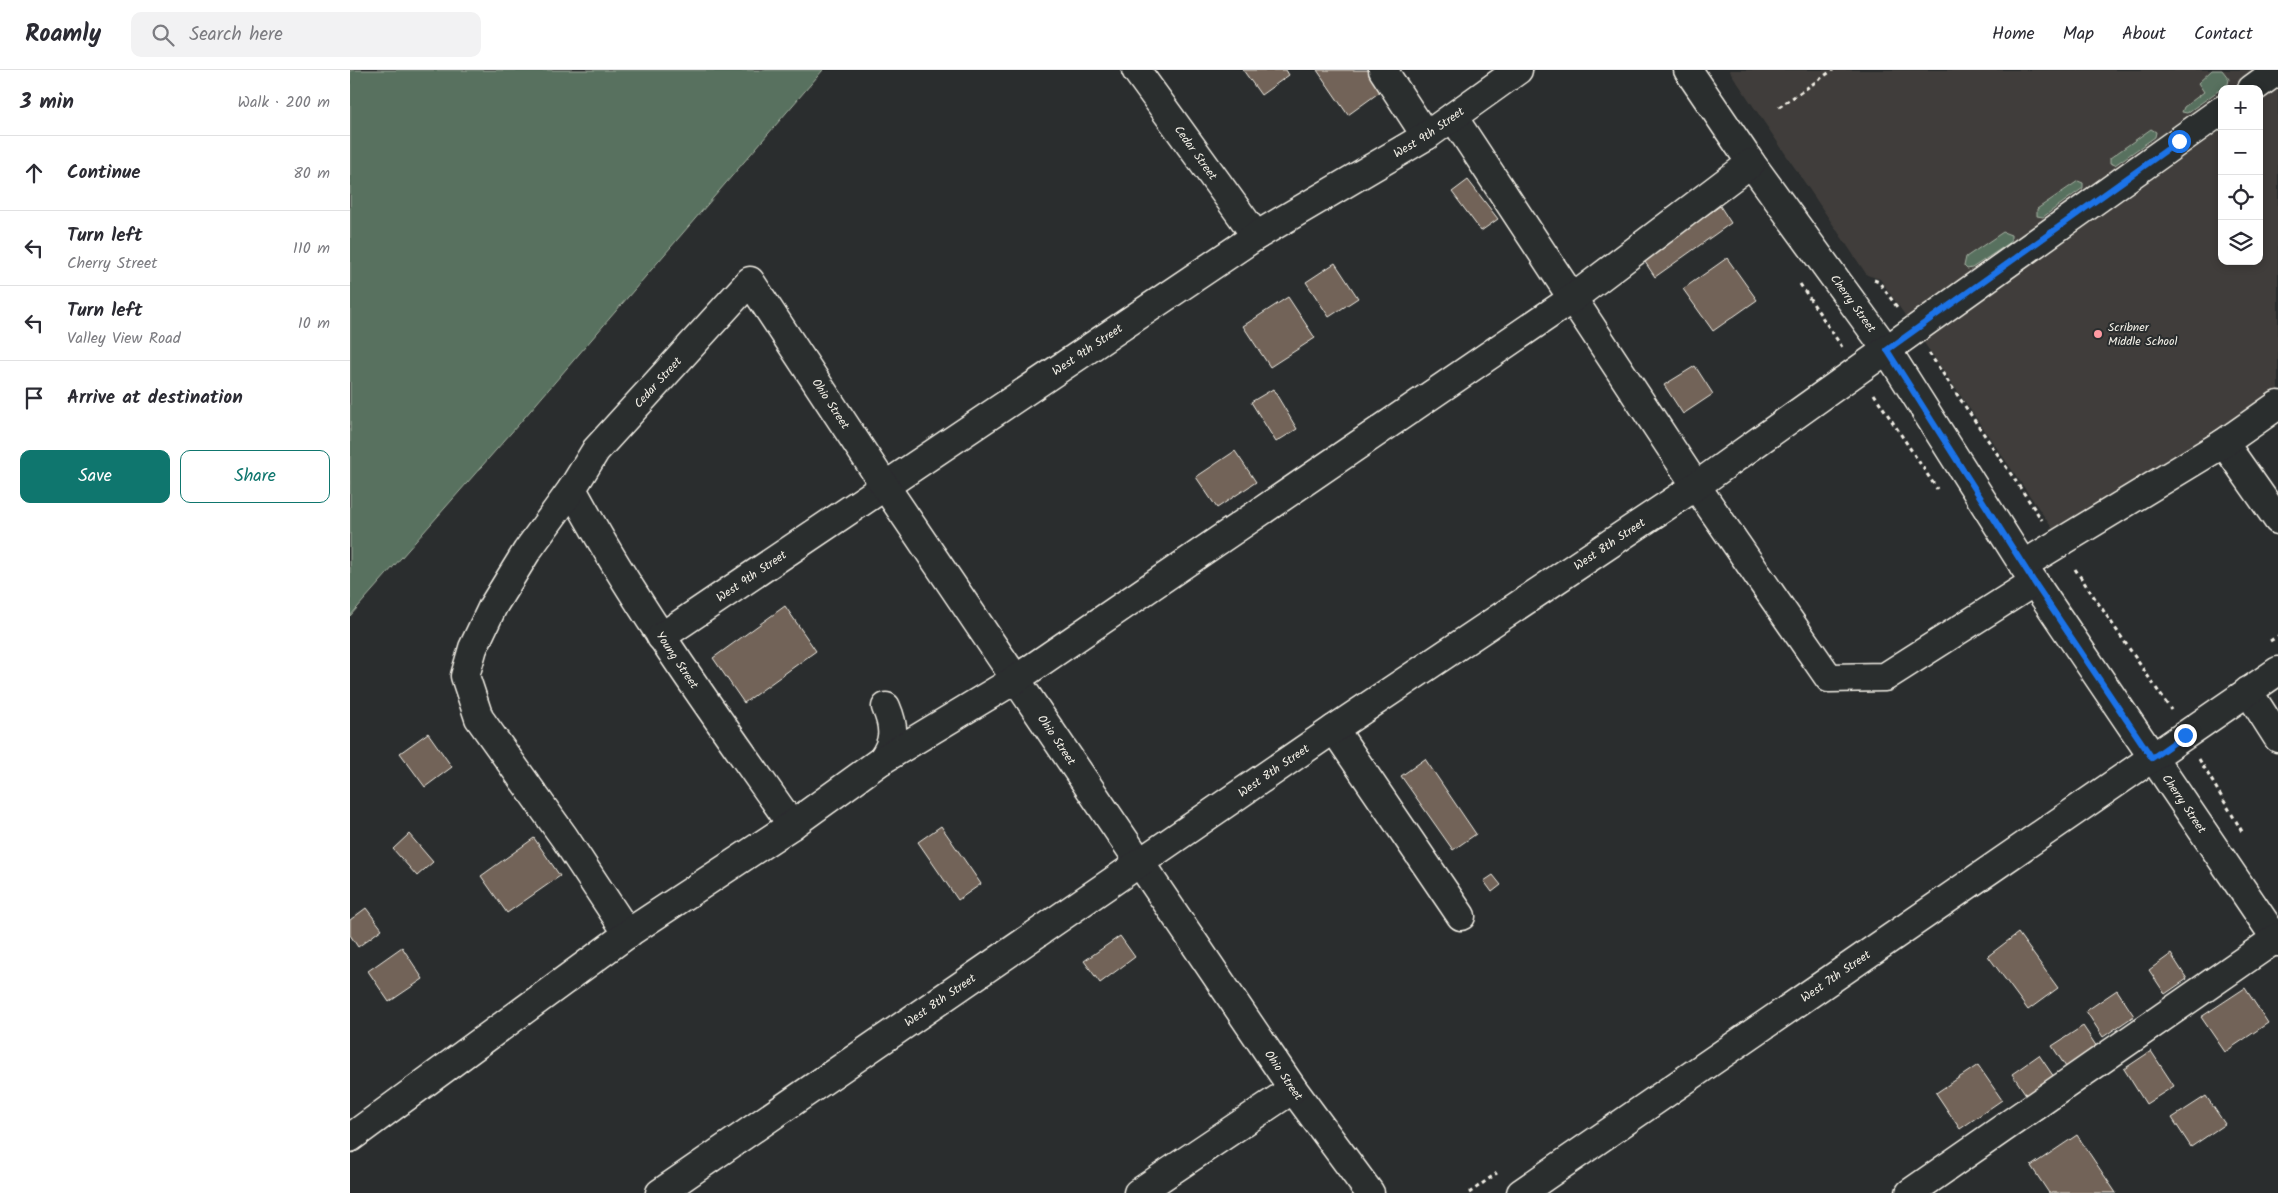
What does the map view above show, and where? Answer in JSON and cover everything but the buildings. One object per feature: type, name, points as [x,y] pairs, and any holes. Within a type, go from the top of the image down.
[{"type":"street","name":"Cedar Street","points":[[1136,70],[1256,236]]},
{"type":"street","points":[[1383,70],[1426,136]]},
{"type":"street","name":"West 9th Street","points":[[661,638],[1256,236],[1426,136],[1518,70]]},
{"type":"street","name":"Cherry Street","points":[[1688,70],[1751,163],[1887,350],[2028,573],[2152,758],[2277,939]]},
{"type":"street","points":[[2257,85],[2278,70]]},
{"type":"street","name":"West 8th Street","points":[[660,1193],[1334,729],[1696,486],[2218,113]]},
{"type":"street","points":[[1453,117],[1696,486],[1829,678],[1885,676],[2028,573],[2278,405]]},
{"type":"street","points":[[350,1138],[628,934],[792,825],[882,760],[1016,679],[1573,298],[1751,163]]},
{"type":"street","name":"Cedar Street","points":[[628,934],[564,837],[479,718],[465,676],[473,648],[493,606],[527,551],[604,439],[750,281]]},
{"type":"street","name":"Ohio Street","points":[[750,281],[885,486],[1293,1089],[1370,1193]]},
{"type":"street","points":[[2224,443],[2278,520]]},
{"type":"street","name":"Young Street","points":[[572,488],[596,532],[661,638],[792,825]]},
{"type":"street","name":"West 7th Street","points":[[1521,1193],[2278,671]]},
{"type":"street","points":[[2248,691],[2278,738]]},
{"type":"street","points":[[882,760],[890,749],[894,736],[892,721],[886,707]]},
{"type":"street","points":[[1334,729],[1460,916]]},
{"type":"street","points":[[1910,1193],[2277,939]]},
{"type":"street","points":[[1138,1193],[1293,1089]]},
{"type":"path","points":[[1779,107],[1833,70]]},
{"type":"path","points":[[1796,278],[1939,492]]},
{"type":"path","points":[[2171,710],[2247,841]]},
{"type":"shaded area","name":"Scribner Middle School","points":[[1729,70],[2278,70],[2278,390],[2057,535],[1880,279],[1867,275]]},
{"type":"green space","points":[[350,70],[823,70],[518,425],[350,616]]},
{"type":"green space","points":[[2212,70],[2222,70],[2229,79],[2228,84],[2218,85],[2218,91],[2187,113],[2182,112],[2184,107],[2204,92],[2198,83]]},
{"type":"green space","points":[[2151,129],[2156,132],[2155,137],[2115,165],[2110,163],[2110,158]]},
{"type":"green space","points":[[2078,181],[2083,183],[2083,188],[2043,217],[2037,216],[2037,209]]},
{"type":"green space","points":[[2003,232],[2011,235],[2011,242],[1972,268],[1967,269],[1964,266],[1966,257]]},
{"type":"place","name":"Scribner Middle School","points":[[2098,334]]},
{"type":"route","points":[[2179,141],[1887,350],[2034,582],[2152,758],[2185,735]]}]
